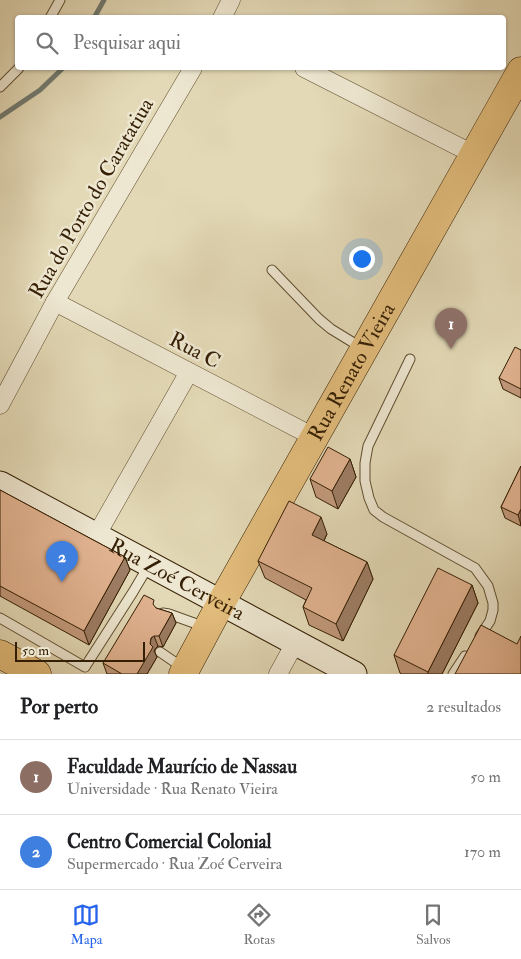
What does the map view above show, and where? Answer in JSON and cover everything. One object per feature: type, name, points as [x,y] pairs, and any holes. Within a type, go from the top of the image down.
[{"type":"main road","name":"Rua Renato Vieira","points":[[184,672],[220,603],[521,71]]},
{"type":"main road","points":[[0,654],[37,674]]},
{"type":"street","points":[[224,15],[231,0]]},
{"type":"street","name":"Rua do Porto do Caratatiua","points":[[0,405],[56,302],[192,70]]},
{"type":"street","points":[[308,70],[475,155]]},
{"type":"street","name":"Rua C","points":[[56,302],[314,437]]},
{"type":"street","points":[[96,536],[189,372]]},
{"type":"street","name":"Rua Zoé Cerveira","points":[[0,484],[354,674]]},
{"type":"street","points":[[278,674],[295,643]]},
{"type":"lane","points":[[52,15],[60,0]]},
{"type":"lane","points":[[0,87],[17,70]]},
{"type":"lane","points":[[272,270],[319,319],[331,329],[364,349]]},
{"type":"lane","points":[[410,359],[368,446],[365,480],[374,510],[383,517],[475,568],[488,586],[493,603],[490,620],[453,674]]},
{"type":"lane","points":[[0,618],[82,670],[149,565]]},
{"type":"lane","points":[[162,613],[208,627]]},
{"type":"lane","points":[[160,652],[184,672]]},
{"type":"building","points":[[515,347],[521,350],[521,389],[499,378]]},
{"type":"building","points":[[328,447],[350,459],[332,491],[310,479]]},
{"type":"building","points":[[521,466],[521,509],[518,515],[501,507]]},
{"type":"building","points":[[0,490],[125,557],[84,631],[0,586]]},
{"type":"building","points":[[289,501],[321,517],[312,535],[367,562],[336,624],[303,607],[312,588],[258,561]]},
{"type":"building","points":[[438,568],[472,585],[428,672],[394,655]]},
{"type":"building","points":[[144,595],[154,600],[153,604],[156,608],[172,613],[159,636],[151,638],[150,644],[153,647],[137,674],[122,674],[103,663]]},
{"type":"building","points":[[481,625],[517,644],[521,636],[521,674],[455,674]]},
{"type":"waterway","points":[[96,15],[104,0]]},
{"type":"waterway","points":[[0,117],[40,90],[61,70]]},
{"type":"place","name":"Faculdade Maurício de Nassau","points":[[451,349]]},
{"type":"place","name":"Centro Comercial Colonial","points":[[62,582]]}]
